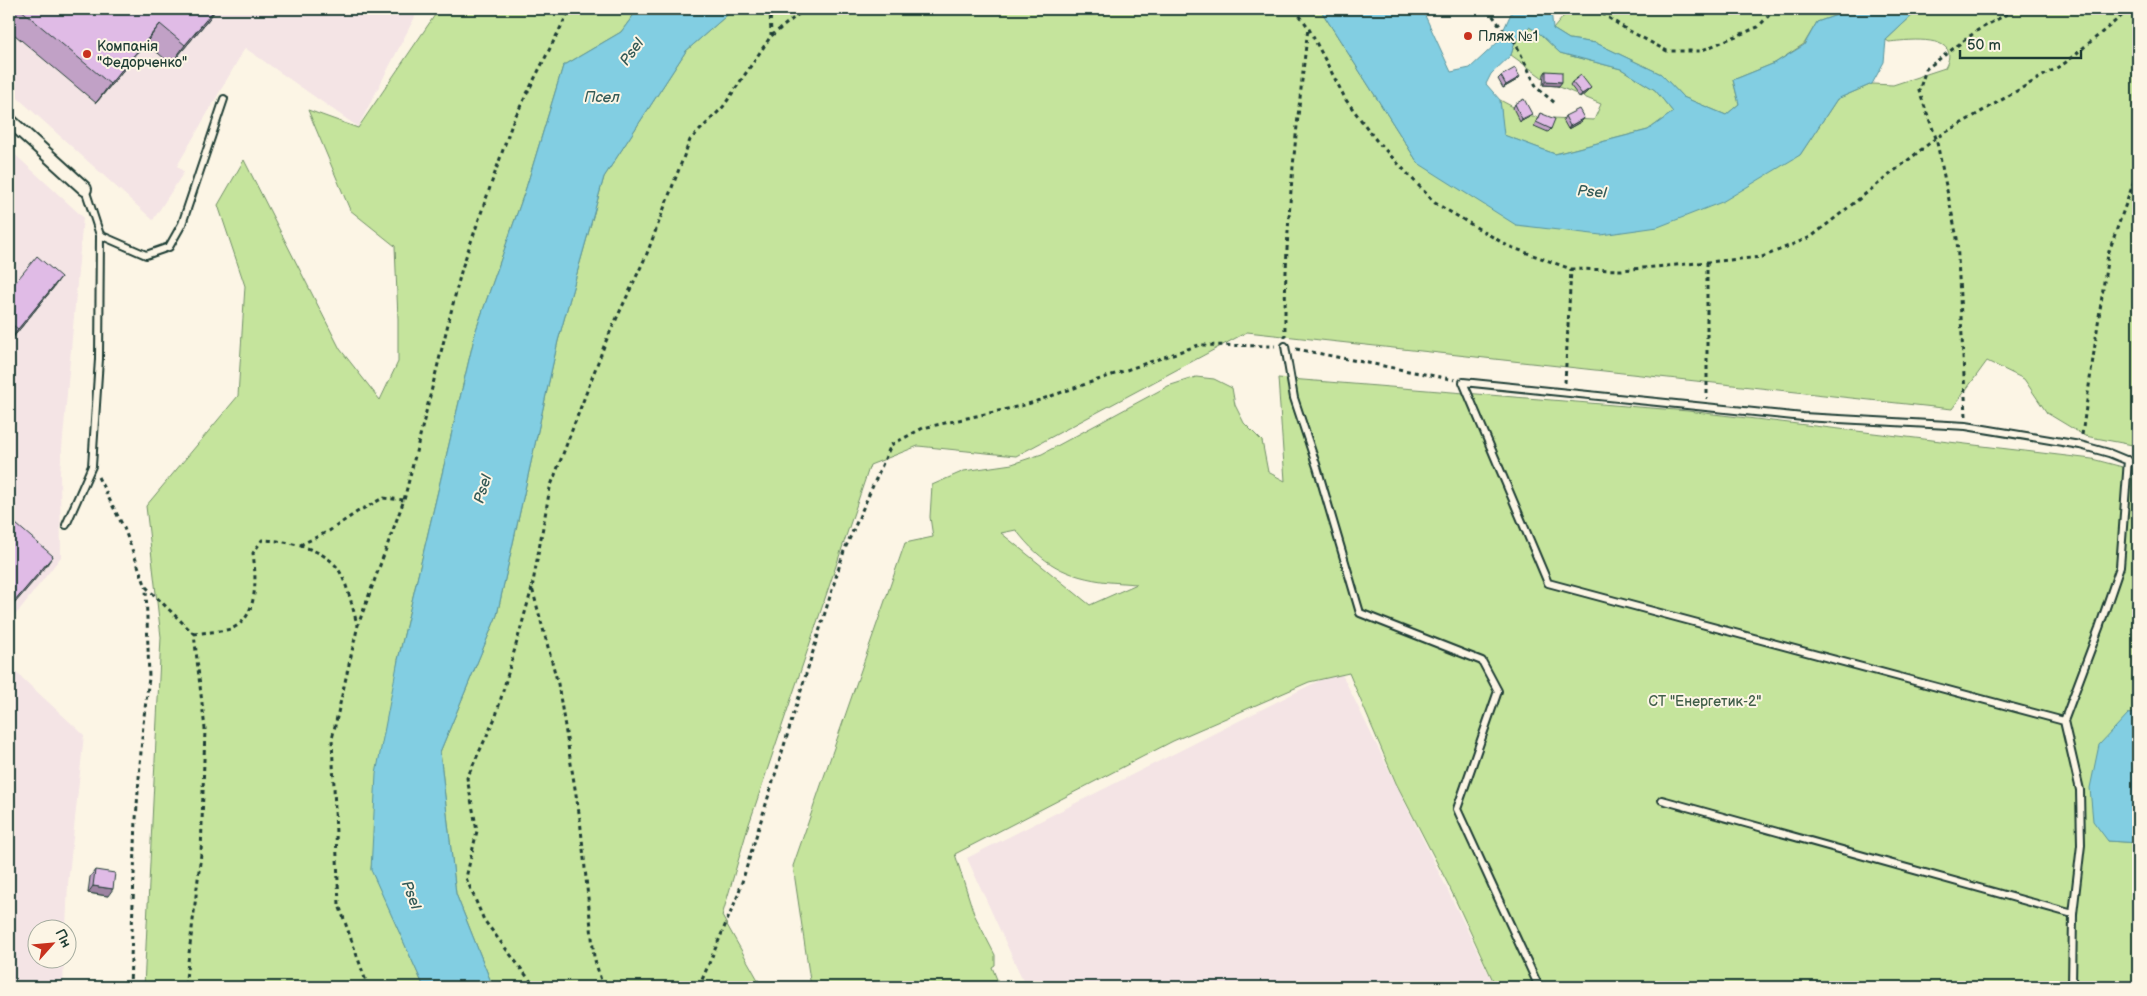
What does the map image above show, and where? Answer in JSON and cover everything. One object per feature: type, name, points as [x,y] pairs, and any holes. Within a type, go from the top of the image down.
[{"type":"street","points":[[9,120],[86,189]]},
{"type":"lane","points":[[100,235],[146,255],[169,247],[182,224],[224,99]]},
{"type":"lane","points":[[66,525],[92,466],[99,359],[100,235],[86,189]]},
{"type":"lane","points":[[1285,346],[1294,398],[1317,467],[1360,613],[1482,661],[1498,691],[1456,809],[1539,987]]},
{"type":"lane","points":[[2064,721],[1548,583],[1463,382],[1802,417],[1966,426],[2080,445],[2138,465]]},
{"type":"lane","points":[[2072,987],[2073,914],[2081,846],[2080,790],[2064,721],[2120,567],[2128,460]]},
{"type":"lane","points":[[1662,800],[2073,914]]},
{"type":"path","points":[[368,987],[339,905],[332,739],[358,625],[404,500],[462,268],[513,120],[570,9]]},
{"type":"path","points":[[770,9],[771,36]]},
{"type":"path","points":[[535,987],[484,920],[466,878],[477,831],[467,778],[496,716],[532,588],[550,488],[606,341],[646,256],[690,140],[723,107],[771,36],[805,9]]},
{"type":"path","points":[[1295,9],[1308,27],[1346,100],[1376,140],[1435,203],[1508,246],[1571,269],[1622,270],[1762,256],[1811,237],[1936,138],[2066,63],[2120,15],[2130,9]]},
{"type":"path","points":[[1488,9],[1514,42],[1537,88],[1555,103]]},
{"type":"path","points":[[1595,9],[1626,29],[1668,50],[1692,51],[1700,51],[1758,27],[1775,9]]},
{"type":"path","points":[[1966,426],[1957,238],[1936,138],[1919,91],[1926,69],[1978,30],[2016,9]]},
{"type":"path","points":[[2111,9],[2120,15]]},
{"type":"path","points":[[1285,346],[1285,282],[1292,169],[1308,27]]},
{"type":"path","points":[[2080,445],[2108,254],[2138,170]]},
{"type":"path","points":[[1707,262],[1707,407]]},
{"type":"path","points":[[1564,392],[1571,269]]},
{"type":"path","points":[[699,987],[738,895],[844,551],[891,445],[923,428],[1025,405],[1199,345],[1285,346],[1463,382]]},
{"type":"path","points":[[92,466],[124,528],[146,587],[149,678],[143,724],[136,818],[130,987]]},
{"type":"path","points":[[300,545],[329,531],[383,498],[404,500]]},
{"type":"path","points":[[194,634],[233,628],[248,616],[253,598],[255,572],[253,553],[262,540],[278,540],[300,545],[321,555],[336,566],[358,625]]},
{"type":"path","points":[[146,587],[194,634],[205,729],[200,854],[185,987]]},
{"type":"path","points":[[532,588],[558,684],[580,819],[594,957],[603,987]]},
{"type":"shaded area","points":[[9,9],[419,9],[358,127],[245,48],[177,166],[184,172],[153,220],[9,90]]},
{"type":"shaded area","points":[[9,149],[83,217],[60,471],[61,557],[9,623]]},
{"type":"shaded area","points":[[9,666],[84,735],[68,884],[66,918],[28,918],[28,968],[64,968],[63,987],[9,987]]},
{"type":"shaded area","points":[[1340,670],[1495,987],[1026,987],[967,858]]},
{"type":"green space","points":[[439,9],[638,9],[621,32],[563,66],[526,188],[476,330],[398,660],[371,869],[424,987],[144,987],[161,637],[146,506],[238,396],[245,286],[218,205],[244,160],[340,349],[380,400],[398,362],[395,246],[350,210],[308,110],[358,128]]},
{"type":"green space","points":[[734,9],[1320,9],[1418,163],[1800,155],[1837,99],[1872,84],[1893,85],[1945,68],[1949,57],[1947,49],[1941,44],[1920,40],[1889,42],[1886,40],[1919,9],[2138,9],[2138,446],[2085,436],[2047,413],[2024,379],[1987,361],[1952,409],[1247,332],[1016,456],[918,446],[870,465],[748,827],[722,916],[762,987],[493,987],[456,894],[440,752],[497,615],[558,341],[604,177],[686,51]]},
{"type":"green space","points":[[1580,9],[1854,9],[1817,22],[1804,44],[1775,63],[1733,80],[1739,104],[1726,115],[1683,97],[1661,74],[1596,43],[1569,39],[1553,29],[1568,11]]},
{"type":"green space","points":[[1529,27],[1538,32],[1560,53],[1621,69],[1655,90],[1673,112],[1648,130],[1555,154],[1503,135],[1500,100],[1532,117],[1594,120],[1601,104],[1550,83],[1511,55],[1515,42]]},
{"type":"green space","name":"СТ \"Енергетик-2\"","points":[[1196,377],[1214,379],[1232,388],[1235,405],[1244,423],[1262,441],[1268,472],[1285,481],[1278,378],[1688,411],[2092,459],[2138,471],[2138,713],[2128,714],[2108,841],[2138,843],[2138,987],[1496,987],[1449,886],[1396,783],[1349,673],[1309,682],[1173,741],[955,854],[974,914],[995,955],[995,965],[992,967],[1000,987],[811,987],[793,866],[905,543],[933,537],[930,517],[932,485],[964,471],[1012,464],[1042,454],[1168,386]],"holes":[[[1016,530],[1035,552],[1056,567],[1080,577],[1137,584],[1090,605],[1001,533]]]},
{"type":"water","name":"Псел","points":[[638,9],[734,9],[686,51],[604,177],[558,341],[497,615],[440,752],[456,894],[493,987],[424,987],[371,870],[376,774],[398,660],[476,330],[526,188],[563,66],[621,32]]},
{"type":"water","name":"Psel","points":[[1320,9],[1422,9],[1451,72],[1470,68],[1498,42],[1513,9],[1551,9],[1553,29],[1569,39],[1596,43],[1661,74],[1683,97],[1726,115],[1739,104],[1733,80],[1775,63],[1804,45],[1817,22],[1854,9],[1919,9],[1886,40],[1884,62],[1872,84],[1837,99],[1800,155],[1722,202],[1658,227],[1601,235],[1516,225],[1418,163]],"holes":[[[1529,27],[1538,32],[1560,53],[1621,69],[1655,90],[1673,112],[1648,130],[1555,154],[1504,135],[1500,100],[1486,84],[1491,74],[1511,55],[1515,42]]]},
{"type":"water","points":[[2138,713],[2138,843],[2108,841],[2093,821],[2090,788],[2099,745],[2128,714]]},
{"type":"building","name":"Компанія \"Федорченко\"","points":[[20,9],[76,9],[82,14],[86,9],[215,9],[185,45],[160,24],[110,84]]},
{"type":"building","points":[[1515,68],[1520,77],[1506,85],[1501,76]]},
{"type":"building","points":[[1546,71],[1562,72],[1562,82],[1546,81]]},
{"type":"building","points":[[1581,75],[1591,88],[1582,94],[1572,82]]},
{"type":"building","points":[[1524,99],[1532,114],[1522,119],[1515,104]]},
{"type":"building","points":[[1579,109],[1584,118],[1570,126],[1565,116]]},
{"type":"building","points":[[1540,113],[1555,119],[1551,129],[1536,122]]},
{"type":"building","points":[[37,256],[61,277],[18,329],[9,322],[9,290]]},
{"type":"building","points":[[9,518],[53,556],[9,608]]},
{"type":"building","points":[[95,870],[115,873],[113,889],[93,886]]},
{"type":"place","name":"Пляж №1","points":[[1468,36]]},
{"type":"place","name":"Компанія \"Федорченко\"","points":[[87,54]]}]
